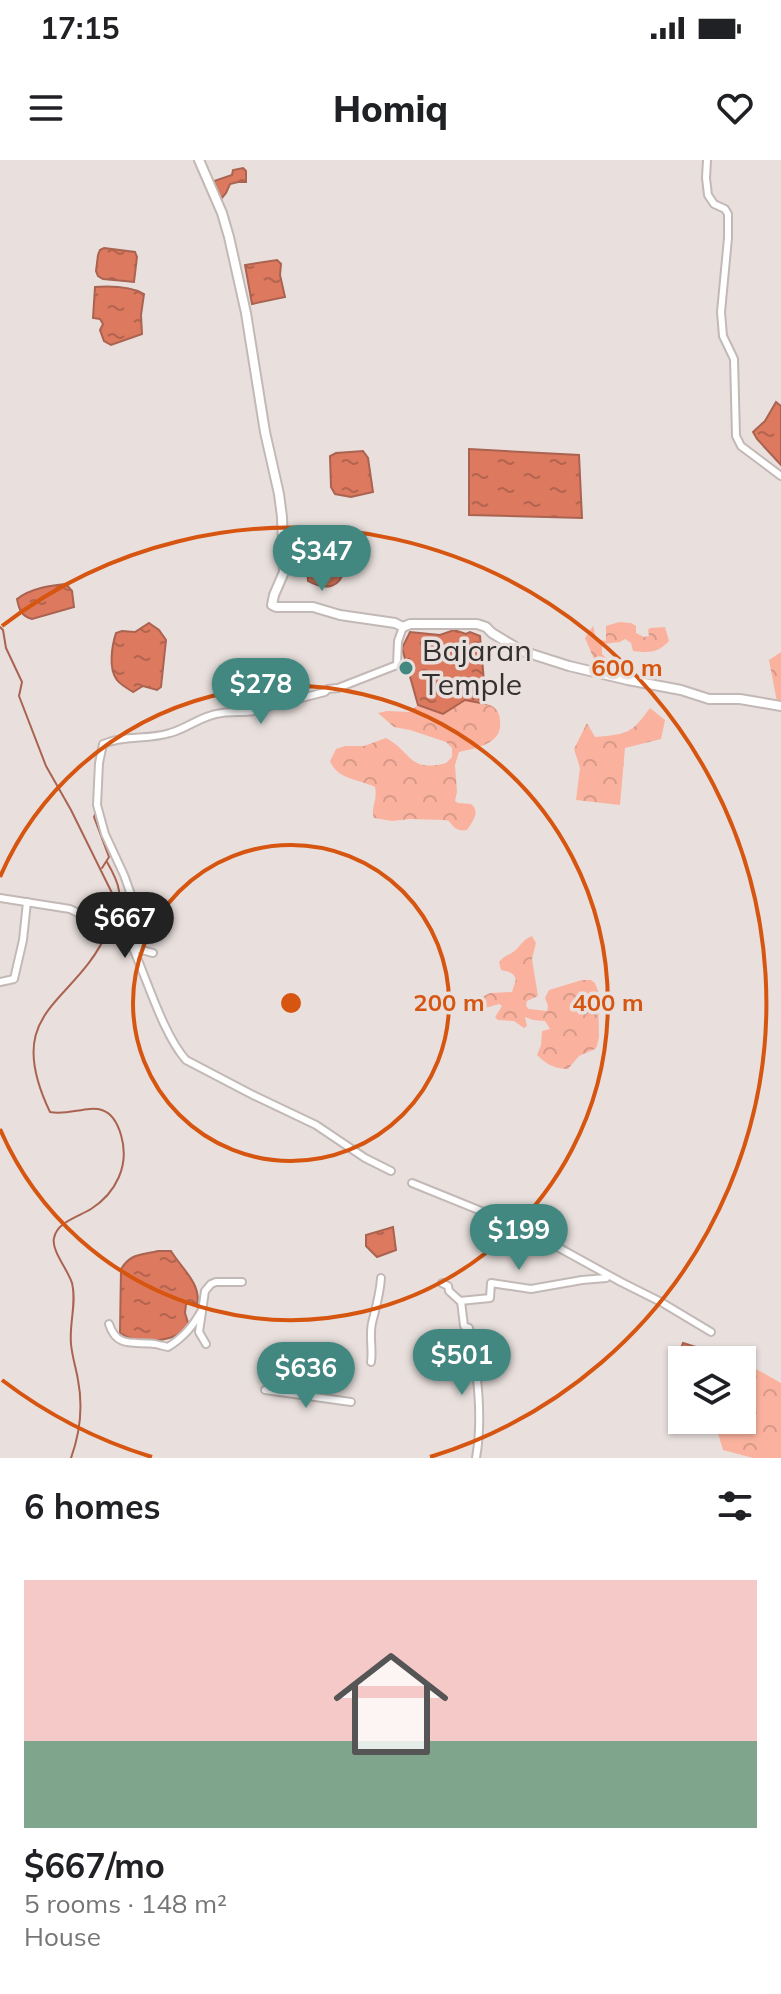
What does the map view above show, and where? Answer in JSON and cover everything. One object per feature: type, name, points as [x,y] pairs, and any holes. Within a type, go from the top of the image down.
[{"type":"street","points":[[199,160],[229,237],[249,325],[263,421],[279,494],[284,572],[272,605],[313,607],[403,627]]},
{"type":"street","points":[[707,160],[708,195],[728,214],[721,312],[723,336],[734,359],[736,436],[741,446],[781,476]]},
{"type":"street","points":[[133,947],[140,946],[144,931],[105,834],[97,805],[103,744],[113,740],[156,737],[220,713],[251,713],[338,688],[397,665],[398,641],[403,627],[410,624],[477,624],[522,651],[569,666],[709,699],[740,699],[781,706]]},
{"type":"street","points":[[0,898],[70,909],[115,931],[133,947],[167,1028],[186,1060],[316,1125],[365,1158],[391,1171]]},
{"type":"street","points":[[0,982],[14,979],[27,902]]},
{"type":"street","points":[[133,947],[153,953]]},
{"type":"street","points":[[412,1183],[523,1228],[711,1332]]},
{"type":"street","points":[[371,1362],[372,1324],[381,1278]]},
{"type":"street","points":[[461,1301],[490,1298],[491,1283],[531,1289],[606,1278]]},
{"type":"street","points":[[206,1344],[199,1332],[205,1291],[211,1284],[242,1282]]},
{"type":"street","points":[[442,1283],[461,1301],[464,1326],[469,1328],[472,1343],[479,1410],[476,1458]]},
{"type":"street","points":[[109,1324],[112,1334],[132,1344],[168,1347],[182,1339],[202,1310]]},
{"type":"street","points":[[265,1390],[351,1402]]},
{"type":"green space","points":[[619,622],[636,626],[636,633],[644,637],[649,636],[650,628],[665,627],[669,641],[649,652],[633,651],[631,643],[625,639],[602,644],[602,654],[608,660],[599,663],[594,659],[585,638],[593,626],[596,639],[606,641],[606,626]]},
{"type":"green space","points":[[781,652],[781,702],[777,702],[769,660]]},
{"type":"green space","points":[[465,700],[492,706],[498,712],[500,721],[500,729],[493,740],[459,752],[455,765],[455,801],[471,804],[475,810],[475,817],[467,830],[458,830],[444,820],[392,821],[374,818],[375,787],[338,772],[330,761],[336,749],[364,746],[386,738],[418,763],[446,763],[452,757],[452,748],[446,742],[394,727],[378,713],[409,712],[418,705],[443,714]]},
{"type":"green space","points":[[650,708],[665,720],[661,739],[625,748],[620,805],[576,800],[580,768],[574,749],[587,723],[595,737],[622,733],[633,728]]},
{"type":"green space","points":[[532,936],[536,943],[532,959],[538,996],[527,1001],[529,1009],[547,1011],[545,998],[549,990],[582,980],[591,980],[598,991],[597,1046],[579,1056],[568,1069],[551,1065],[537,1055],[542,1031],[550,1029],[545,1021],[525,1017],[527,1026],[524,1028],[514,1021],[498,1020],[495,1017],[502,1006],[499,1004],[485,1008],[478,1003],[478,999],[490,993],[512,992],[516,979],[501,970],[499,962]]},
{"type":"green space","points":[[756,1369],[781,1383],[781,1458],[753,1458],[723,1450],[718,1434],[756,1434]]},
{"type":"water","points":[[243,168],[246,182],[230,184],[221,199],[214,181]]},
{"type":"water","points":[[104,248],[135,252],[134,282],[98,276],[98,255]]},
{"type":"water","points":[[277,260],[281,264],[285,297],[252,304],[245,265]]},
{"type":"water","points":[[95,287],[127,288],[144,294],[142,334],[111,345],[104,341],[100,330],[103,324],[100,319],[93,318]]},
{"type":"water","points":[[776,402],[781,406],[781,465],[753,432],[765,421]]},
{"type":"water","points":[[469,449],[579,455],[582,518],[469,515]]},
{"type":"water","points":[[363,451],[368,458],[373,492],[351,497],[335,494],[331,487],[330,456]]},
{"type":"water","points":[[324,534],[334,541],[344,562],[340,580],[322,586],[308,581],[305,540],[306,537]]},
{"type":"water","points":[[66,584],[72,591],[74,607],[32,619],[21,612],[17,599],[22,595],[40,588]]},
{"type":"water","points":[[149,623],[166,640],[161,687],[157,690],[143,686],[133,692],[120,683],[112,670],[116,633],[135,632]]},
{"type":"water","points":[[454,630],[480,636],[486,704],[465,700],[443,714],[418,705],[402,648],[410,632],[440,635]]},
{"type":"water","points":[[393,1227],[396,1250],[377,1257],[366,1246],[366,1235]]},
{"type":"water","points":[[171,1251],[190,1276],[198,1297],[197,1305],[186,1304],[189,1326],[174,1336],[146,1341],[128,1337],[120,1333],[121,1269],[133,1257]]},
{"type":"waterway","points":[[0,627],[22,682],[19,696],[46,766],[112,893],[113,903],[108,930],[94,955],[48,1010],[38,1028],[33,1050],[37,1077],[50,1112],[91,1109],[108,1113],[115,1121],[123,1146],[119,1177],[108,1195],[64,1224],[54,1238],[55,1248],[73,1291],[71,1344],[80,1390],[80,1410],[71,1458]]},
{"type":"waterway","points":[[96,812],[94,817],[109,857],[102,868]]},
{"type":"waterway","points":[[107,862],[118,885],[119,897],[116,922],[110,925]]},
{"type":"place","name":"Bajaran Temple","points":[[406,668]]}]
